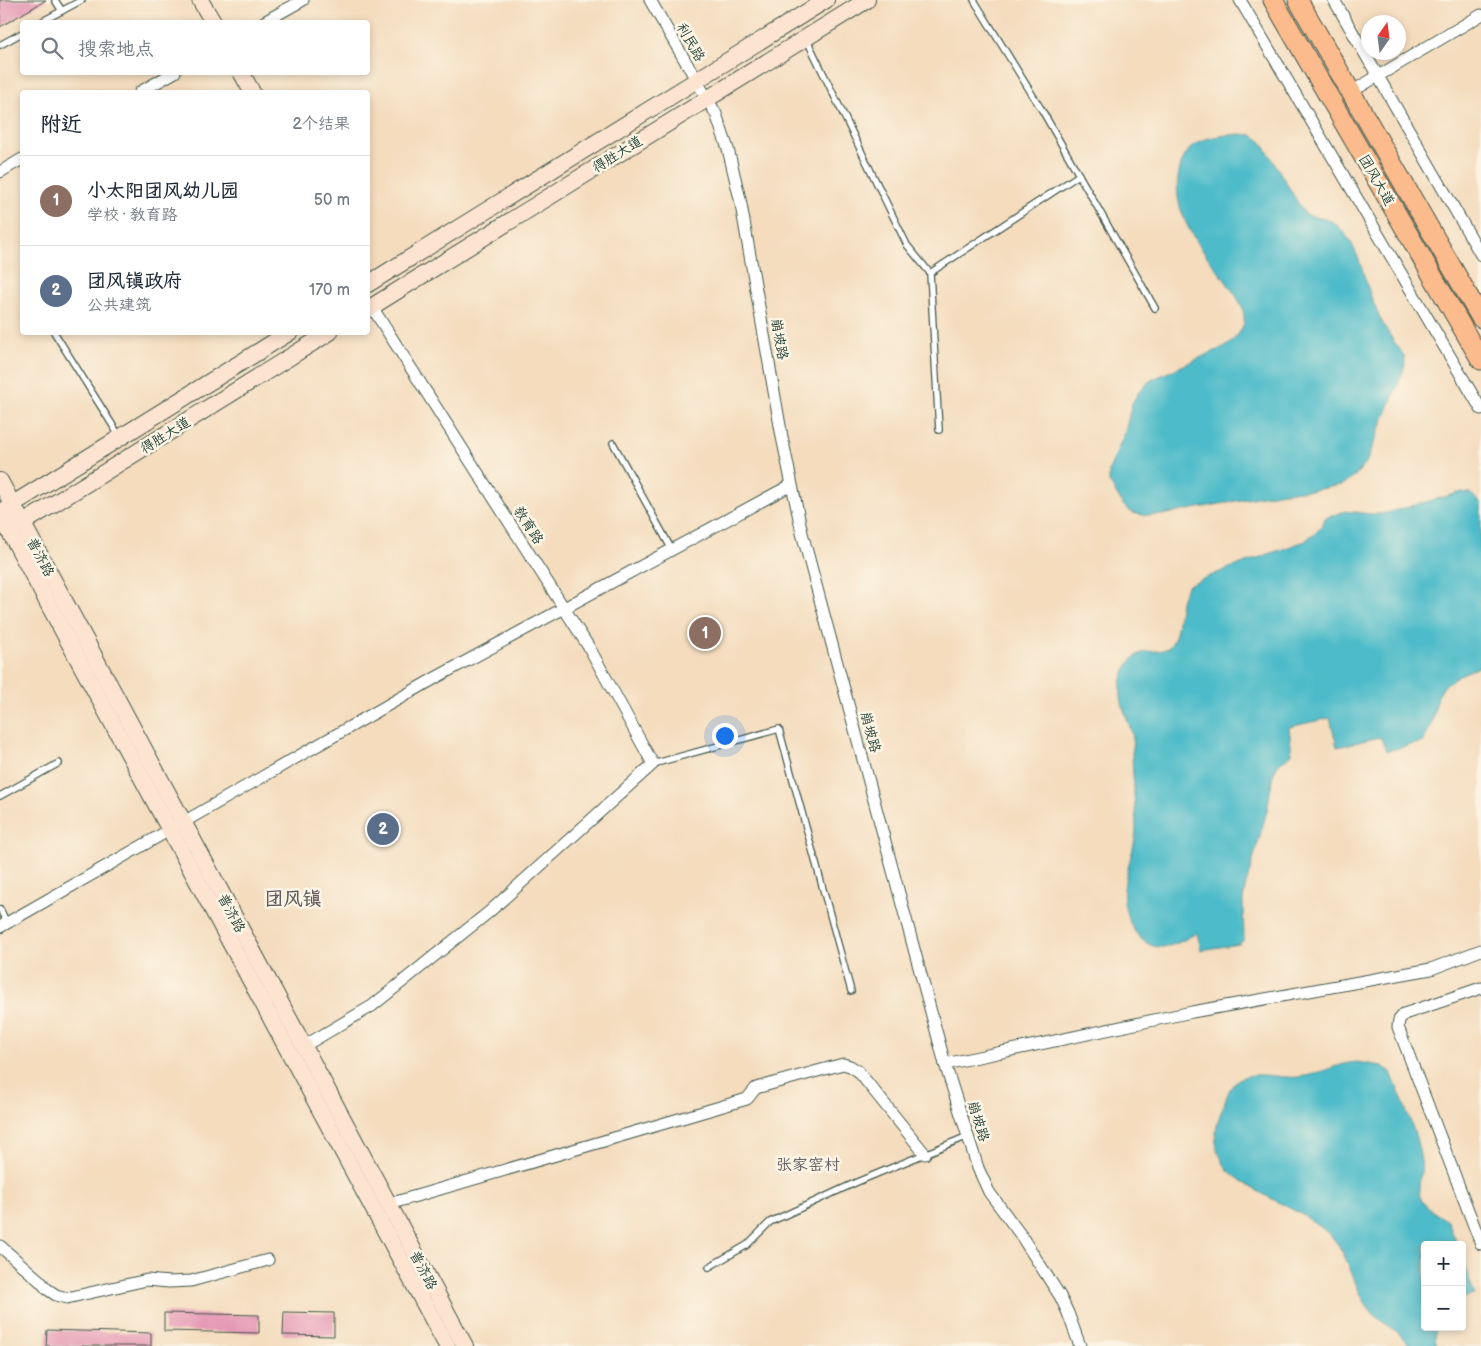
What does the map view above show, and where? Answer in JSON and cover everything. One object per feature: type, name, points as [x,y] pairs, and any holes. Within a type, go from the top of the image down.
[{"type":"main road","points":[[200,0],[212,20]]},
{"type":"main road","name":"得胜大道","points":[[370,283],[826,0]]},
{"type":"main road","name":"得胜大道","points":[[370,304],[867,0]]},
{"type":"main road","name":"团风大道","points":[[1274,0],[1481,360]]},
{"type":"main road","name":"团风大道","points":[[1298,0],[1481,318]]},
{"type":"main road","points":[[243,75],[251,90]]},
{"type":"main road","name":"得胜大道","points":[[4,510],[285,335]]},
{"type":"main road","name":"得胜大道","points":[[11,530],[325,335]]},
{"type":"main road","name":"普济路","points":[[0,481],[4,510],[11,530],[176,826],[304,1046],[465,1346]]},
{"type":"main road","name":"普济路","points":[[176,826],[447,1346]]},
{"type":"street","points":[[268,20],[304,0]]},
{"type":"street","name":"利民路","points":[[650,0],[707,99]]},
{"type":"street","points":[[1240,0],[1481,410]]},
{"type":"street","points":[[1334,0],[1481,255]]},
{"type":"street","points":[[1351,92],[1481,15]]},
{"type":"street","points":[[144,90],[170,75]]},
{"type":"street","name":"崩坡路","points":[[707,99],[716,114],[728,149],[740,199],[791,485],[807,553],[945,1064],[983,1180],[1060,1296],[1080,1346]]},
{"type":"street","points":[[0,172],[20,160]]},
{"type":"street","name":"教育路","points":[[370,307],[590,649],[653,764]]},
{"type":"street","points":[[4,925],[437,677],[791,485]]},
{"type":"street","points":[[304,1046],[372,1006],[489,912],[653,764]]},
{"type":"street","points":[[945,1064],[1192,1012],[1431,969],[1481,950]]},
{"type":"street","points":[[1481,988],[1404,1014],[1399,1020],[1398,1027],[1481,1244]]},
{"type":"street","points":[[388,1204],[747,1099],[756,1088],[843,1064],[858,1071],[925,1154]]},
{"type":"street","points":[[0,1246],[47,1289],[56,1295],[68,1298],[147,1280],[191,1282],[268,1260]]},
{"type":"lane","points":[[55,0],[62,11]]},
{"type":"lane","points":[[45,20],[82,0]]},
{"type":"lane","points":[[974,0],[1043,112],[1155,308]]},
{"type":"lane","points":[[0,46],[20,34]]},
{"type":"lane","points":[[806,38],[907,245],[930,273],[939,430]]},
{"type":"lane","points":[[930,273],[1079,176]]},
{"type":"lane","points":[[56,335],[120,438]]},
{"type":"lane","points":[[613,443],[672,550]]},
{"type":"lane","points":[[653,764],[779,729],[850,991]]},
{"type":"lane","points":[[0,796],[59,764]]},
{"type":"lane","points":[[0,909],[4,925]]},
{"type":"lane","points":[[709,1267],[746,1245],[770,1222],[968,1136]]},
{"type":"water","points":[[1240,134],[1252,135],[1262,142],[1304,213],[1331,221],[1346,236],[1357,255],[1378,315],[1404,356],[1403,372],[1366,463],[1352,479],[1341,485],[1314,490],[1283,492],[1162,515],[1132,513],[1123,505],[1109,482],[1109,470],[1125,432],[1132,403],[1140,390],[1151,380],[1228,345],[1243,325],[1243,312],[1238,299],[1190,230],[1178,200],[1177,185],[1184,158],[1195,144],[1211,137]]},
{"type":"water","points":[[1462,492],[1470,493],[1481,503],[1481,666],[1457,676],[1445,685],[1438,696],[1432,722],[1423,742],[1387,751],[1380,737],[1337,747],[1330,718],[1289,727],[1292,754],[1278,764],[1273,775],[1267,811],[1245,888],[1243,901],[1244,940],[1239,944],[1201,950],[1197,933],[1181,942],[1163,947],[1153,946],[1145,942],[1132,926],[1125,907],[1124,897],[1125,881],[1136,829],[1132,758],[1133,740],[1122,705],[1120,691],[1126,668],[1140,654],[1161,650],[1170,646],[1176,633],[1181,600],[1188,585],[1305,541],[1320,528],[1325,518],[1345,511],[1382,514]]},
{"type":"water","points":[[1357,1062],[1382,1066],[1391,1072],[1409,1116],[1419,1150],[1422,1166],[1419,1194],[1423,1203],[1429,1209],[1448,1221],[1456,1241],[1421,1241],[1421,1331],[1436,1331],[1437,1346],[1410,1346],[1399,1334],[1377,1317],[1365,1302],[1344,1254],[1332,1237],[1321,1227],[1239,1179],[1227,1169],[1217,1149],[1216,1128],[1220,1115],[1230,1089],[1239,1079],[1252,1075],[1299,1077]]},
{"type":"water","points":[[1466,1270],[1474,1293],[1474,1295],[1466,1297]]},
{"type":"building","points":[[0,0],[46,0],[0,27]]},
{"type":"building","points":[[284,1312],[334,1313],[334,1336],[283,1335]]},
{"type":"building","points":[[164,1313],[259,1315],[259,1333],[164,1331]]},
{"type":"building","points":[[47,1330],[151,1333],[151,1346],[46,1346]]},
{"type":"place","name":"小太阳团风幼儿园","points":[[705,633]]},
{"type":"place","name":"团风镇政府","points":[[383,829]]},
{"type":"district","name":"团风镇","points":[[293,898]]},
{"type":"district","name":"张家窑村","points":[[808,1164]]}]
